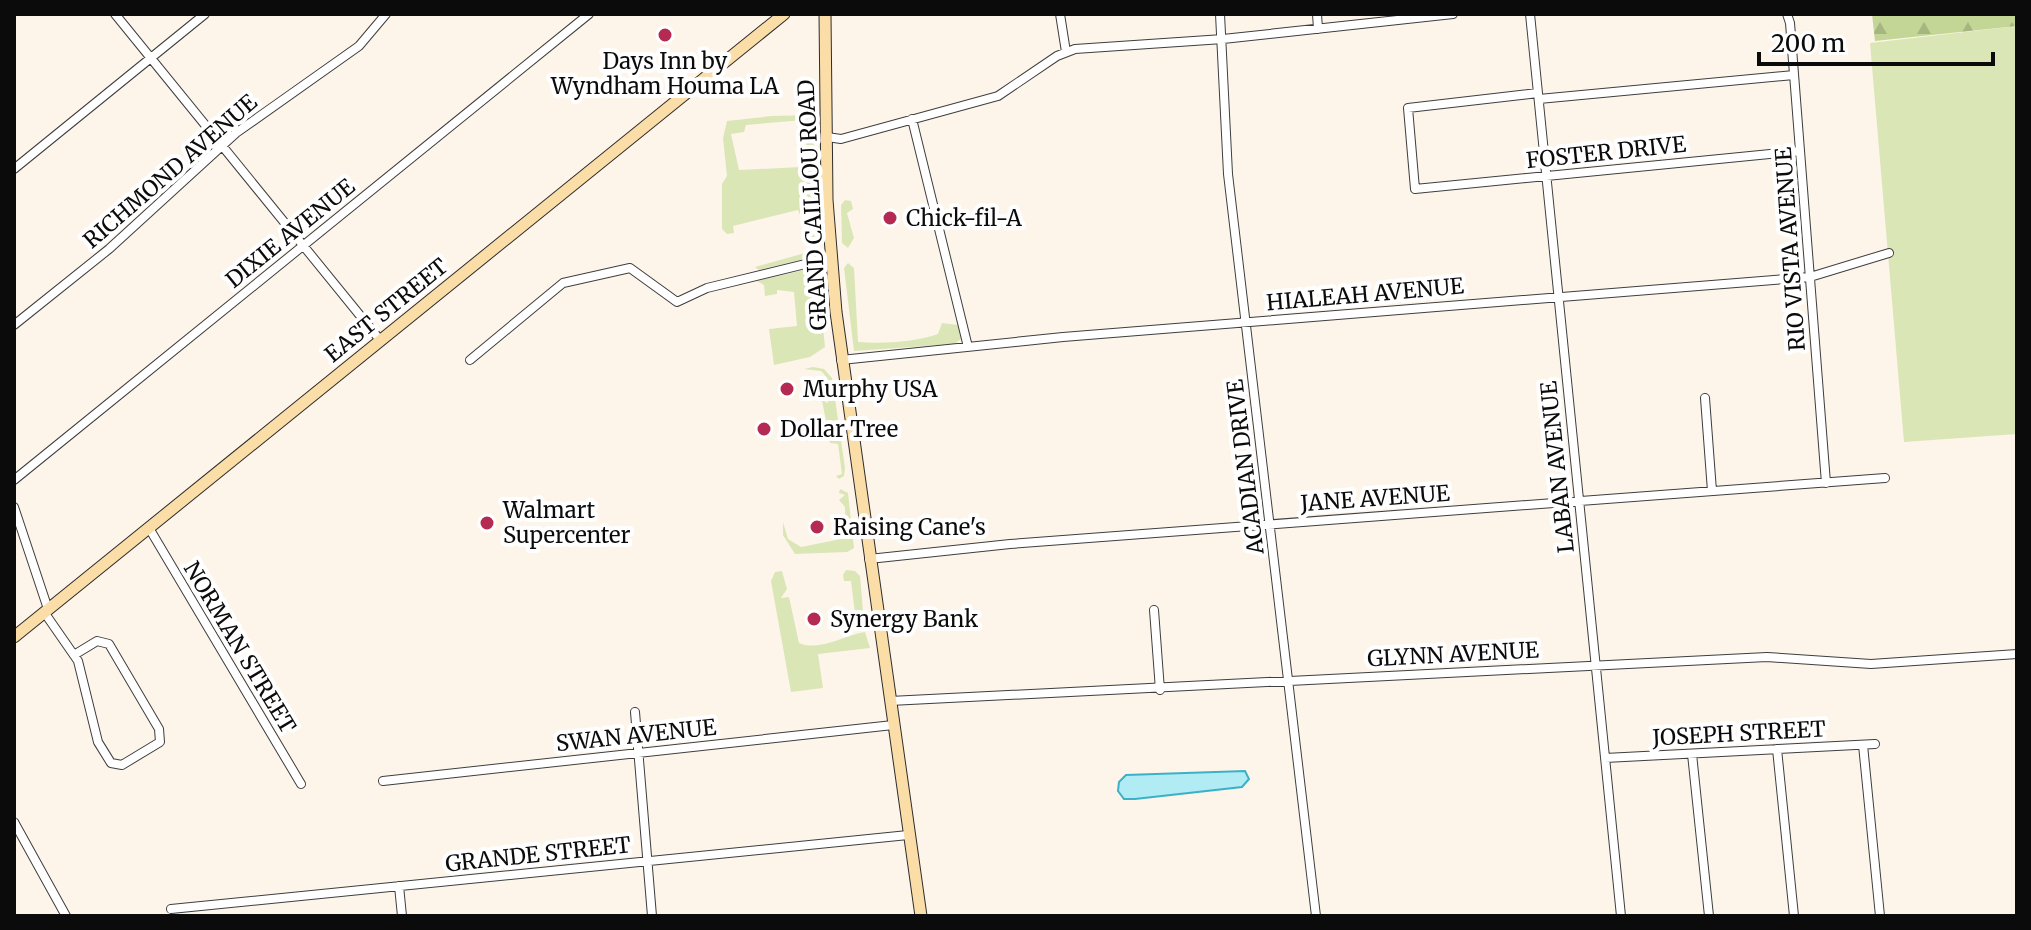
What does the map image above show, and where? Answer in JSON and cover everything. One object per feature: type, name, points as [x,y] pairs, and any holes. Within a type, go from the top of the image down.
[{"type":"street","points":[[115,14],[380,340]]},
{"type":"street","points":[[14,169],[205,14]]},
{"type":"street","name":"RICHMOND AVENUE","points":[[14,325],[109,249],[222,145],[285,96],[344,58],[386,14]]},
{"type":"street","name":"DIXIE AVENUE","points":[[14,480],[589,14]]},
{"type":"street","name":"EAST STREET","points":[[14,637],[784,14]]},
{"type":"street","name":"GRAND CAILLOU ROAD","points":[[825,14],[830,258],[841,360],[921,916]]},
{"type":"street","points":[[1060,14],[1066,52]]},
{"type":"street","name":"ACADIAN DRIVE","points":[[1220,14],[1228,174],[1316,916]]},
{"type":"street","points":[[1317,14],[1318,29]]},
{"type":"street","points":[[827,137],[841,139],[1006,92],[1066,52],[1223,39],[1453,14]]},
{"type":"street","name":"LABAN AVENUE","points":[[1530,14],[1621,916]]},
{"type":"street","name":"RIO VISTA AVENUE","points":[[1787,14],[1826,483]]},
{"type":"street","points":[[1538,96],[1794,75]]},
{"type":"street","name":"FOSTER DRIVE","points":[[1538,96],[1408,108],[1415,189],[1800,151]]},
{"type":"street","points":[[912,119],[968,347]]},
{"type":"street","name":"HIALEAH AVENUE","points":[[841,360],[1245,322],[1810,277],[1889,253]]},
{"type":"street","points":[[470,360],[563,283],[630,268],[677,302],[707,288],[830,258]]},
{"type":"street","points":[[1705,398],[1712,491]]},
{"type":"street","name":"JANE AVENUE","points":[[869,559],[1270,524],[1885,478]]},
{"type":"street","points":[[14,507],[46,611],[74,655],[98,742],[111,763],[122,765],[160,742],[159,729],[109,644],[97,641],[74,655]]},
{"type":"street","name":"NORMAN STREET","points":[[149,528],[301,784]]},
{"type":"street","points":[[1154,610],[1160,690]]},
{"type":"street","name":"GLYNN AVENUE","points":[[890,701],[1160,690],[1767,657],[1871,664],[2017,654]]},
{"type":"street","points":[[635,712],[652,916]]},
{"type":"street","name":"SWAN AVENUE","points":[[383,781],[893,725]]},
{"type":"street","name":"JOSEPH STREET","points":[[1605,758],[1875,744]]},
{"type":"street","points":[[1863,745],[1880,916]]},
{"type":"street","points":[[1777,749],[1794,916]]},
{"type":"street","points":[[1692,754],[1709,916]]},
{"type":"street","points":[[14,822],[66,916]]},
{"type":"street","name":"GRANDE STREET","points":[[171,909],[908,835]]},
{"type":"street","points":[[399,886],[402,916]]},
{"type":"green space","points":[[1872,14],[2017,14],[2017,26],[1875,41]]},
{"type":"green space","points":[[2017,26],[2017,434],[1904,442],[1870,43]]},
{"type":"green space","points":[[812,115],[815,122],[809,127],[803,120],[746,125],[744,132],[731,134],[739,170],[801,167],[807,161],[806,143],[811,139],[815,145],[815,210],[811,214],[800,215],[798,210],[733,226],[734,233],[727,234],[722,229],[722,184],[727,176],[723,138],[727,121]]},
{"type":"green space","points":[[845,200],[851,201],[853,209],[847,213],[854,238],[848,248],[842,243],[841,205]]},
{"type":"green space","points":[[805,229],[814,230],[815,256],[759,270],[755,267],[812,251],[811,231]]},
{"type":"green space","points":[[848,263],[854,268],[858,342],[899,342],[929,337],[938,334],[942,323],[958,325],[961,339],[954,344],[854,351],[844,268]]},
{"type":"green space","points":[[817,267],[825,347],[810,357],[774,365],[769,329],[797,326],[794,292],[777,290],[777,294],[765,296],[764,285],[757,281]]},
{"type":"green space","points":[[804,369],[824,369],[832,378],[845,468],[844,476],[839,479],[836,476],[842,474],[838,444],[830,443],[822,400],[828,403],[828,382],[821,371]]},
{"type":"green space","points":[[840,489],[848,493],[854,548],[847,552],[795,554],[783,535],[783,522],[788,539],[801,547],[846,538],[845,507],[839,500],[845,495],[839,493]]},
{"type":"green space","points":[[846,570],[855,571],[860,576],[864,623],[851,624],[856,622],[851,581],[844,581]]},
{"type":"green space","points":[[782,571],[787,589],[781,598],[789,597],[799,643],[815,646],[865,632],[870,648],[818,654],[823,688],[791,692],[771,581],[775,572]]},
{"type":"water","points":[[1245,771],[1249,779],[1242,787],[1135,799],[1124,799],[1118,791],[1119,782],[1126,775]]},
{"type":"place","name":"Days Inn by Wyndham Houma LA","points":[[665,35]]},
{"type":"place","name":"Chick-fil-A","points":[[890,218]]},
{"type":"place","name":"Murphy USA","points":[[787,389]]},
{"type":"place","name":"Dollar Tree","points":[[764,429]]},
{"type":"place","name":"Walmart Supercenter","points":[[487,523]]},
{"type":"place","name":"Raising Cane's","points":[[817,527]]},
{"type":"place","name":"Synergy Bank","points":[[814,619]]}]
